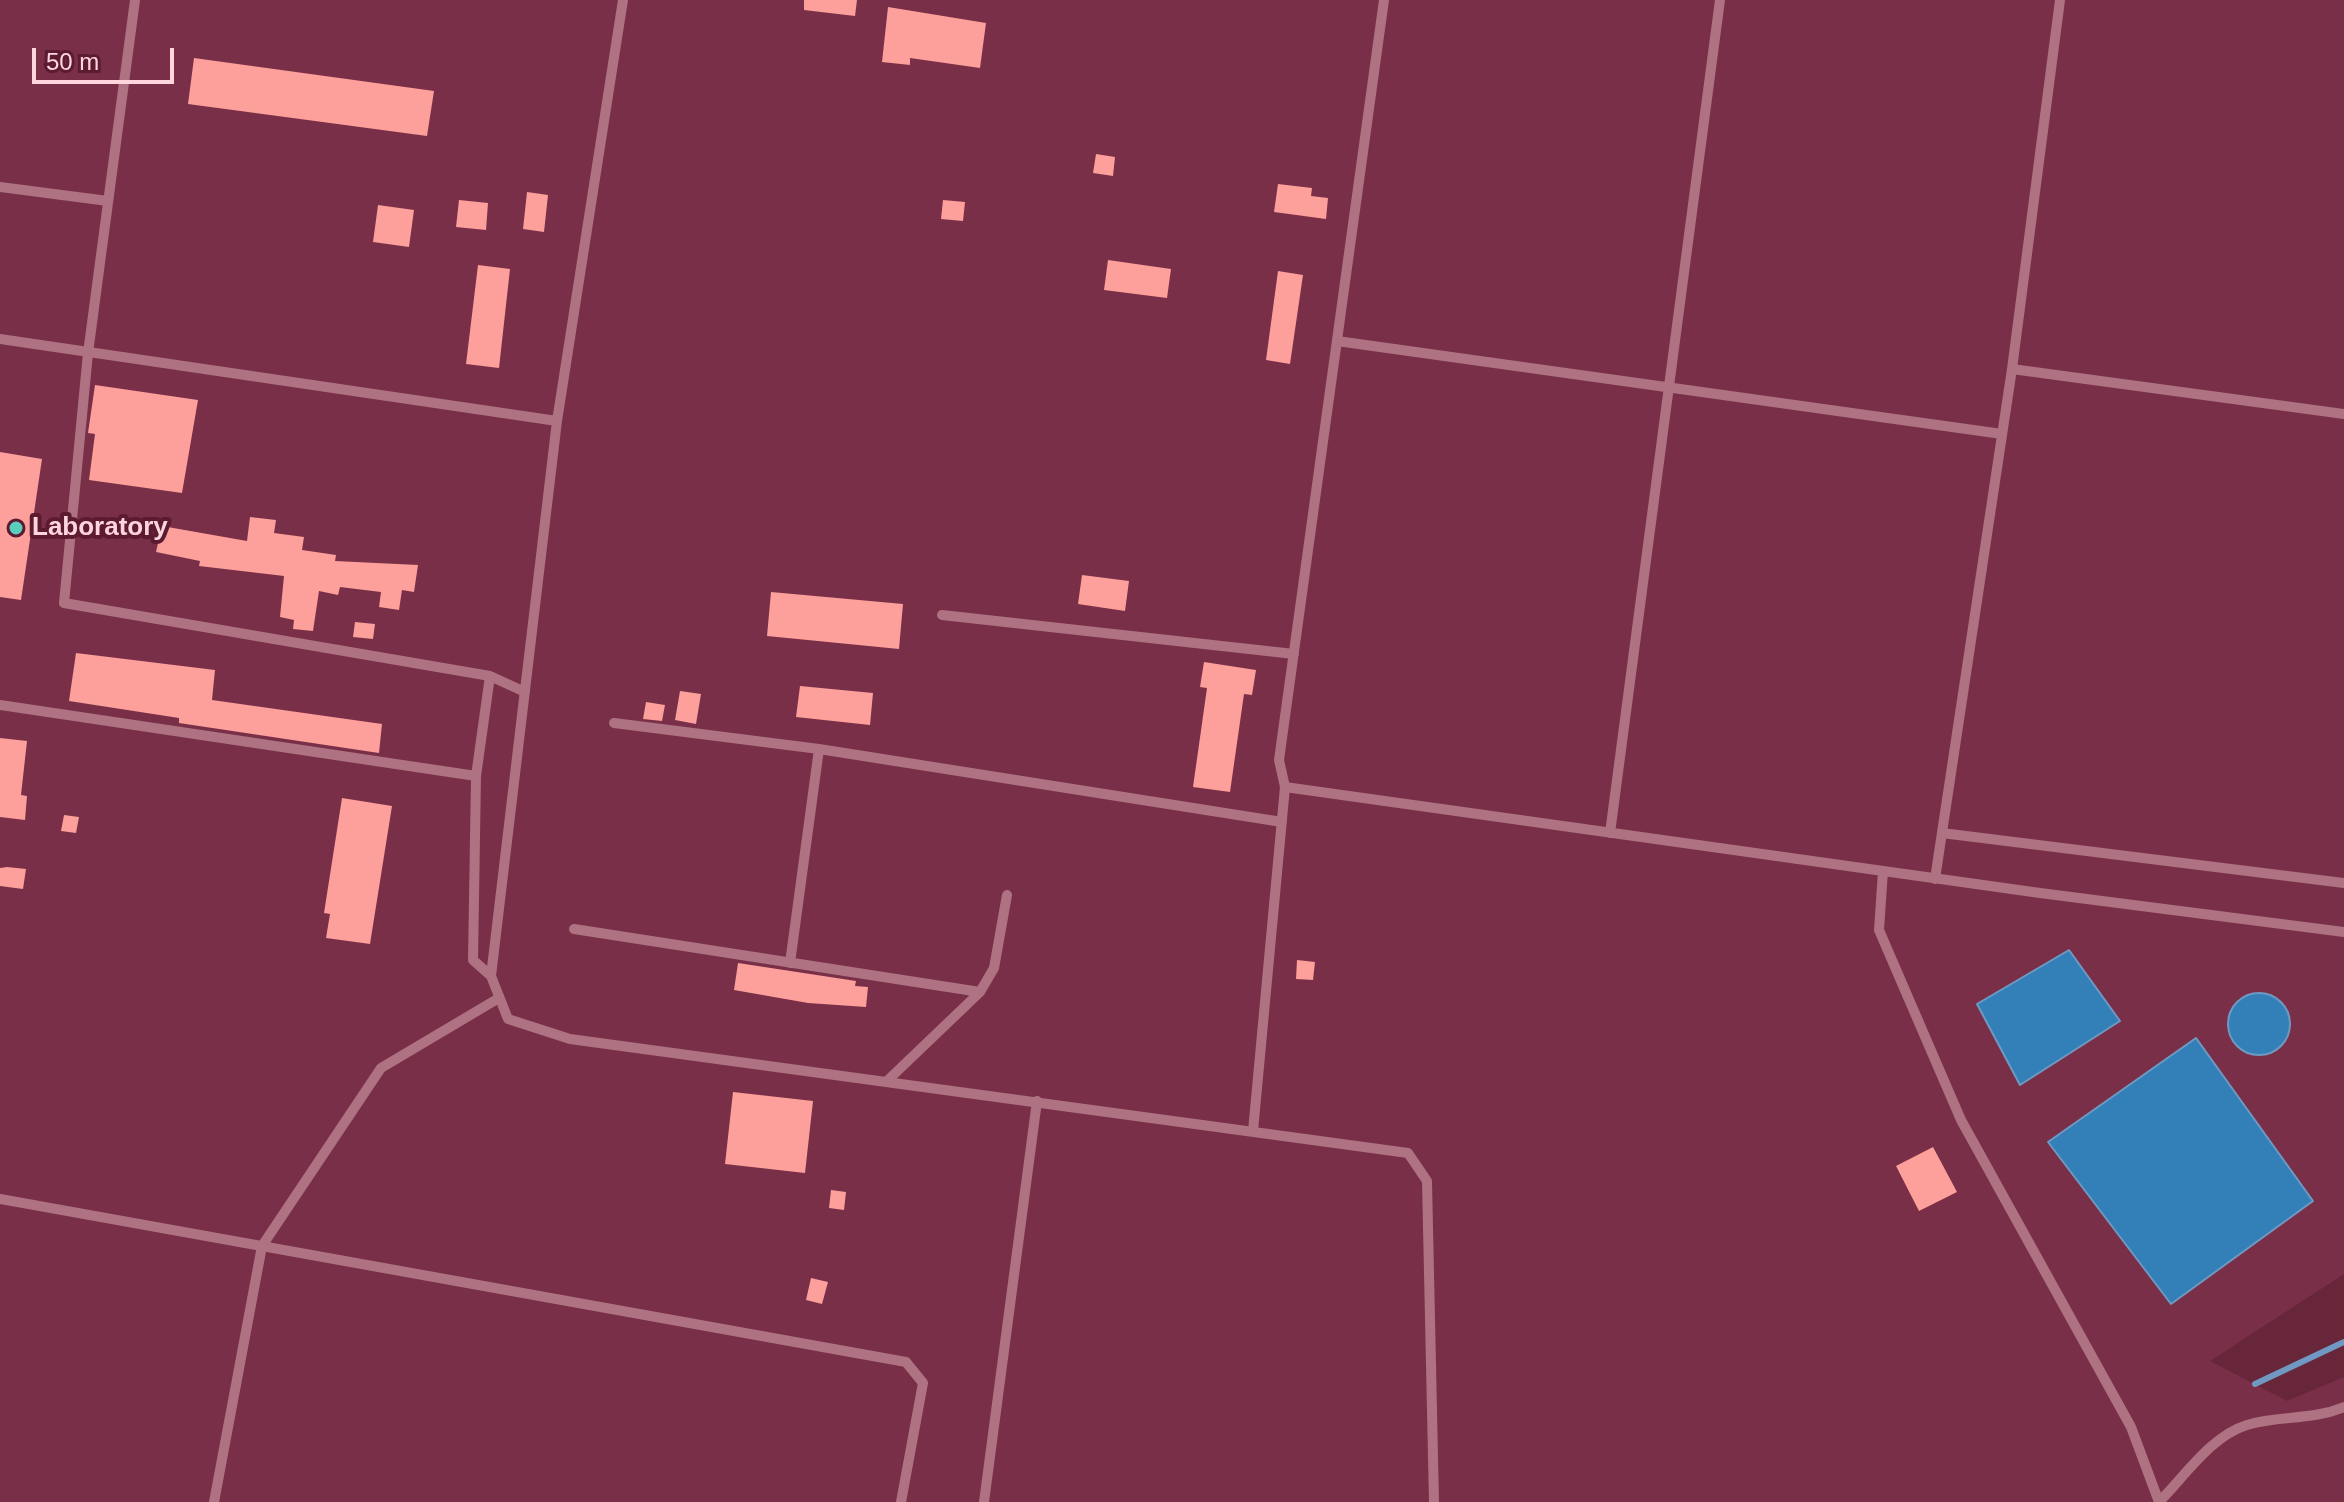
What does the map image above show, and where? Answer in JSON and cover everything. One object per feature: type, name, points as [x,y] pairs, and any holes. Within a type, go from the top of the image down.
[{"type":"lane","points":[[135,0],[88,353],[64,603],[490,676],[525,692]]},
{"type":"lane","points":[[623,0],[557,421],[491,976],[508,1019],[570,1039],[1408,1153],[1427,1181],[1434,1502]]},
{"type":"lane","points":[[1253,1131],[1285,787],[1279,760],[1384,0]]},
{"type":"lane","points":[[1610,833],[1720,0]]},
{"type":"lane","points":[[1935,879],[2012,369],[2060,0]]},
{"type":"lane","points":[[0,187],[108,201]]},
{"type":"lane","points":[[0,339],[557,421]]},
{"type":"lane","points":[[1337,341],[2002,434]]},
{"type":"lane","points":[[2012,369],[2344,414]]},
{"type":"lane","points":[[942,615],[1294,654]]},
{"type":"lane","points":[[490,676],[476,776],[473,960],[491,976]]},
{"type":"lane","points":[[0,705],[476,776]]},
{"type":"lane","points":[[614,723],[819,749],[1282,822]]},
{"type":"lane","points":[[790,963],[819,749]]},
{"type":"lane","points":[[1285,787],[1935,879],[2344,932]]},
{"type":"lane","points":[[1942,833],[2344,883]]},
{"type":"lane","points":[[1883,871],[1879,930],[1961,1120],[2131,1427],[2159,1502],[2222,1436],[2249,1424],[2320,1417],[2344,1407]]},
{"type":"lane","points":[[887,1081],[980,992],[994,968],[1007,895]]},
{"type":"lane","points":[[574,929],[980,992]]},
{"type":"lane","points":[[214,1502],[262,1246],[381,1068],[499,998]]},
{"type":"lane","points":[[984,1502],[1037,1101]]},
{"type":"lane","points":[[0,1199],[906,1362],[923,1383],[901,1502]]},
{"type":"shaded area","points":[[0,0],[2344,0],[2344,1274],[2210,1361],[2287,1401],[2344,1377],[2344,1502],[0,1502]]},
{"type":"water","points":[[2069,950],[2120,1021],[2020,1085],[1977,1004]]},
{"type":"water","points":[[2259,993],[2271,995],[2281,1002],[2288,1012],[2288,1036],[2281,1046],[2271,1053],[2259,1055],[2247,1053],[2237,1046],[2230,1036],[2228,1024],[2230,1012],[2237,1002],[2247,995]]},
{"type":"water","points":[[2196,1038],[2313,1201],[2171,1304],[2048,1142]]},
{"type":"building","points":[[804,0],[857,0],[855,16],[804,10]]},
{"type":"building","points":[[888,7],[986,23],[980,68],[910,58],[910,65],[882,62]]},
{"type":"building","points":[[194,58],[434,91],[427,136],[188,104]]},
{"type":"building","points":[[1096,154],[1115,157],[1113,176],[1093,173]]},
{"type":"building","points":[[1278,184],[1312,188],[1311,196],[1328,198],[1326,219],[1274,212]]},
{"type":"building","points":[[527,192],[548,195],[544,232],[523,229]]},
{"type":"building","points":[[459,200],[488,203],[486,230],[456,227]]},
{"type":"building","points":[[943,200],[965,202],[963,221],[941,219]]},
{"type":"building","points":[[378,205],[414,210],[409,247],[373,242]]},
{"type":"building","points":[[1108,260],[1171,269],[1167,298],[1104,290]]},
{"type":"building","points":[[478,265],[510,269],[499,368],[466,364]]},
{"type":"building","points":[[1278,271],[1303,275],[1290,364],[1266,360]]},
{"type":"building","points":[[95,385],[198,400],[182,493],[89,480],[95,434],[88,433]]},
{"type":"building","name":"Laboratory","points":[[0,452],[42,459],[21,600],[0,597]]},
{"type":"building","points":[[250,517],[276,520],[274,533],[304,537],[302,550],[336,555],[335,561],[418,565],[414,592],[402,590],[399,610],[379,607],[381,592],[340,587],[338,595],[319,591],[313,631],[293,629],[294,620],[280,617],[284,576],[199,566],[200,561],[156,552],[162,526],[247,541]]},
{"type":"building","points":[[1082,575],[1129,581],[1125,611],[1078,604]]},
{"type":"building","points":[[771,592],[903,604],[899,649],[767,636]]},
{"type":"building","points":[[355,622],[375,624],[373,639],[353,637]]},
{"type":"building","points":[[76,653],[215,670],[212,700],[382,724],[379,753],[179,723],[179,718],[69,701]]},
{"type":"building","points":[[1204,662],[1256,670],[1252,695],[1244,694],[1230,792],[1193,787],[1207,688],[1200,687]]},
{"type":"building","points":[[800,686],[873,693],[870,725],[796,717]]},
{"type":"building","points":[[680,691],[701,694],[696,724],[675,720]]},
{"type":"building","points":[[646,702],[665,705],[662,721],[643,719]]},
{"type":"building","points":[[0,738],[27,741],[21,795],[27,796],[25,820],[0,817]]},
{"type":"building","points":[[342,798],[392,806],[370,944],[326,938],[330,914],[324,913]]},
{"type":"building","points":[[64,815],[79,817],[76,833],[61,831]]},
{"type":"building","points":[[0,868],[26,869],[23,889],[0,886]]},
{"type":"building","points":[[1297,960],[1315,962],[1313,980],[1296,979]]},
{"type":"building","points":[[738,963],[856,981],[855,986],[868,987],[866,1007],[808,1003],[734,990]]},
{"type":"building","points":[[733,1092],[813,1101],[805,1173],[725,1164]]},
{"type":"building","points":[[1933,1147],[1957,1192],[1919,1211],[1896,1166]]},
{"type":"building","points":[[831,1190],[846,1192],[844,1210],[829,1208]]},
{"type":"building","points":[[811,1278],[828,1282],[822,1304],[806,1300]]},
{"type":"waterway","points":[[2255,1384],[2344,1342]]},
{"type":"place","name":"Laboratory","points":[[16,528]]}]
